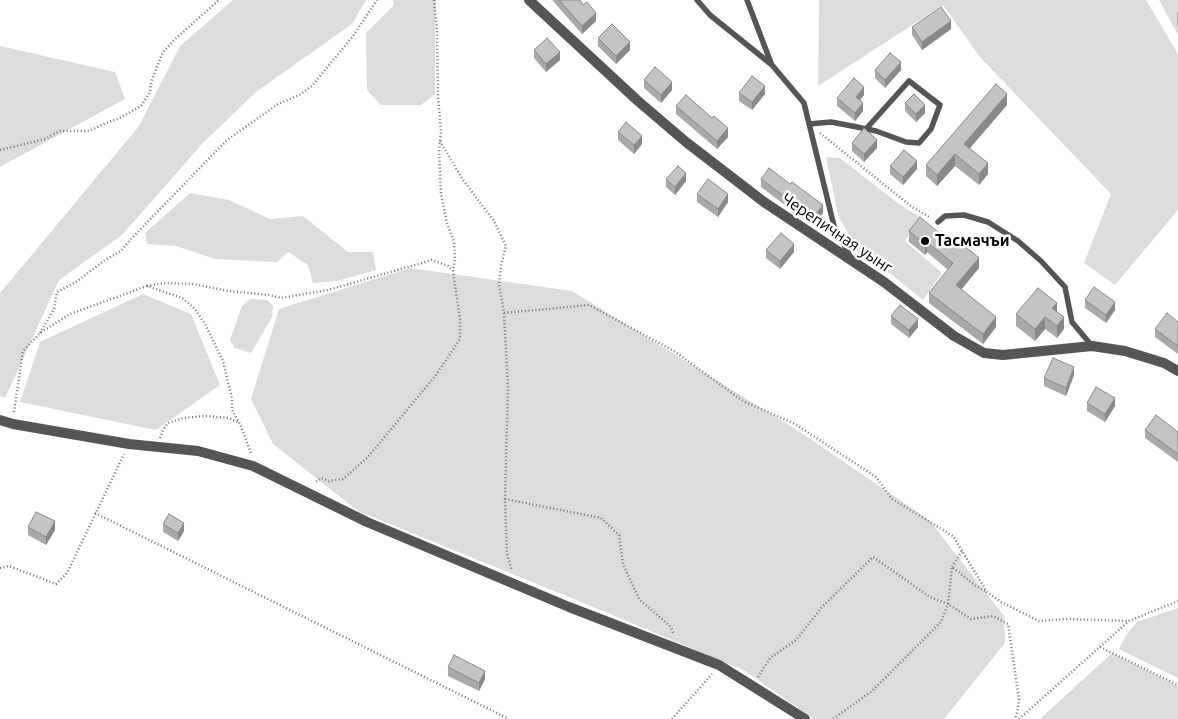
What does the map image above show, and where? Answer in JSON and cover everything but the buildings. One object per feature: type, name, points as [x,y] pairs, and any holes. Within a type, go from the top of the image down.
[{"type":"street","name":"Черепичная уынг","points":[[529,0],[631,95],[686,142],[764,202],[884,282],[954,336],[984,353],[1003,356],[1092,346],[1125,352],[1164,363],[1178,371]]},
{"type":"street","points":[[0,420],[13,424],[129,444],[198,450],[252,466],[367,522],[719,665],[805,719]]},
{"type":"lane","points":[[697,0],[710,15],[772,65],[804,103],[834,226],[855,264]]},
{"type":"lane","points":[[747,0],[772,65]]},
{"type":"lane","points":[[809,124],[830,122],[866,129],[906,142],[919,143],[931,128],[940,105],[909,81],[866,129]]},
{"type":"lane","points":[[938,222],[945,216],[964,215],[988,222],[1018,241],[1041,261],[1065,287],[1072,322],[1092,346]]},
{"type":"path","points":[[0,150],[45,139],[60,131],[89,131],[118,119],[141,106],[150,92],[151,82],[163,52],[219,0]]},
{"type":"path","points":[[13,424],[14,406],[24,351],[40,333],[54,309],[57,292],[76,282],[105,260],[121,251],[227,140],[278,104],[299,95],[312,86],[353,36],[377,0]]},
{"type":"path","points":[[306,492],[311,485],[321,478],[329,481],[343,479],[368,457],[436,375],[460,339],[460,319],[454,271],[454,242],[447,223],[441,194],[439,152],[441,132],[434,0]]},
{"type":"path","points":[[809,124],[912,207],[938,222]]},
{"type":"path","points":[[440,141],[463,180],[494,220],[506,246],[499,284],[504,313],[508,387],[505,499],[507,554],[516,584]]},
{"type":"path","points":[[40,333],[70,314],[147,286],[165,283],[188,284],[228,292],[269,295],[281,298],[328,290],[432,260],[448,266],[454,271]]},
{"type":"path","points":[[147,286],[182,298],[195,309],[205,324],[223,361],[232,399],[232,410],[250,449],[252,466]]},
{"type":"path","points":[[504,313],[589,305],[674,351],[743,401],[794,424],[876,477],[892,499],[953,536],[987,592]]},
{"type":"path","points":[[158,447],[163,430],[168,422],[183,418],[206,416],[229,418],[240,424]]},
{"type":"path","points":[[0,568],[9,566],[56,584],[67,573],[129,444]]},
{"type":"path","points":[[505,499],[601,518],[619,535],[623,564],[639,599],[671,627],[681,650]]},
{"type":"path","points":[[95,513],[510,719]]},
{"type":"path","points":[[833,719],[872,692],[941,622],[948,604],[952,567],[962,551]]},
{"type":"path","points":[[753,685],[770,658],[796,640],[822,607],[873,556],[930,597],[948,604],[971,619],[993,616],[1008,624],[1019,699],[1018,714],[1014,719]]},
{"type":"path","points":[[952,567],[976,586],[1001,602],[1039,621],[1066,619],[1128,621]]},
{"type":"path","points":[[1019,719],[1128,621],[1178,601]]},
{"type":"path","points":[[1100,647],[1178,686]]},
{"type":"path","points":[[672,719],[719,665]]},
{"type":"shaded area","points":[[233,0],[366,0],[352,24],[256,92],[202,144],[122,235],[59,280],[5,398],[0,396],[0,293],[139,126],[180,46]]},
{"type":"shaded area","points":[[393,0],[436,0],[435,94],[421,105],[381,105],[367,90],[366,33],[393,6]]},
{"type":"shaded area","points":[[819,0],[1146,0],[1178,54],[1178,210],[1115,285],[1084,263],[1111,194],[980,57],[943,5],[818,86]]},
{"type":"shaded area","points":[[1159,0],[1178,0],[1178,35]]},
{"type":"shaded area","points":[[0,46],[115,72],[125,99],[0,167]]},
{"type":"shaded area","points":[[826,157],[840,158],[899,204],[920,217],[905,241],[942,273],[923,300],[891,274],[859,254],[838,215]]},
{"type":"shaded area","points":[[190,193],[229,200],[270,219],[303,216],[348,252],[373,252],[376,270],[337,281],[313,283],[308,265],[288,252],[277,262],[215,259],[176,246],[147,244],[145,233]]},
{"type":"shaded area","points":[[410,268],[572,291],[800,432],[929,520],[1004,616],[1005,643],[944,719],[814,719],[745,671],[358,511],[273,444],[251,399],[279,309]]},
{"type":"shaded area","points":[[143,294],[191,314],[220,385],[156,430],[20,402],[40,342]]},
{"type":"shaded area","points":[[250,299],[267,300],[273,306],[272,317],[251,353],[235,348],[230,340],[242,306]]},
{"type":"shaded area","points":[[1178,608],[1178,678],[1119,649],[1126,635],[1137,622]]},
{"type":"shaded area","points":[[1112,653],[1178,686],[1178,719],[1040,719]]},
{"type":"place","name":"Тасмачъи","points":[[925,241]]}]
